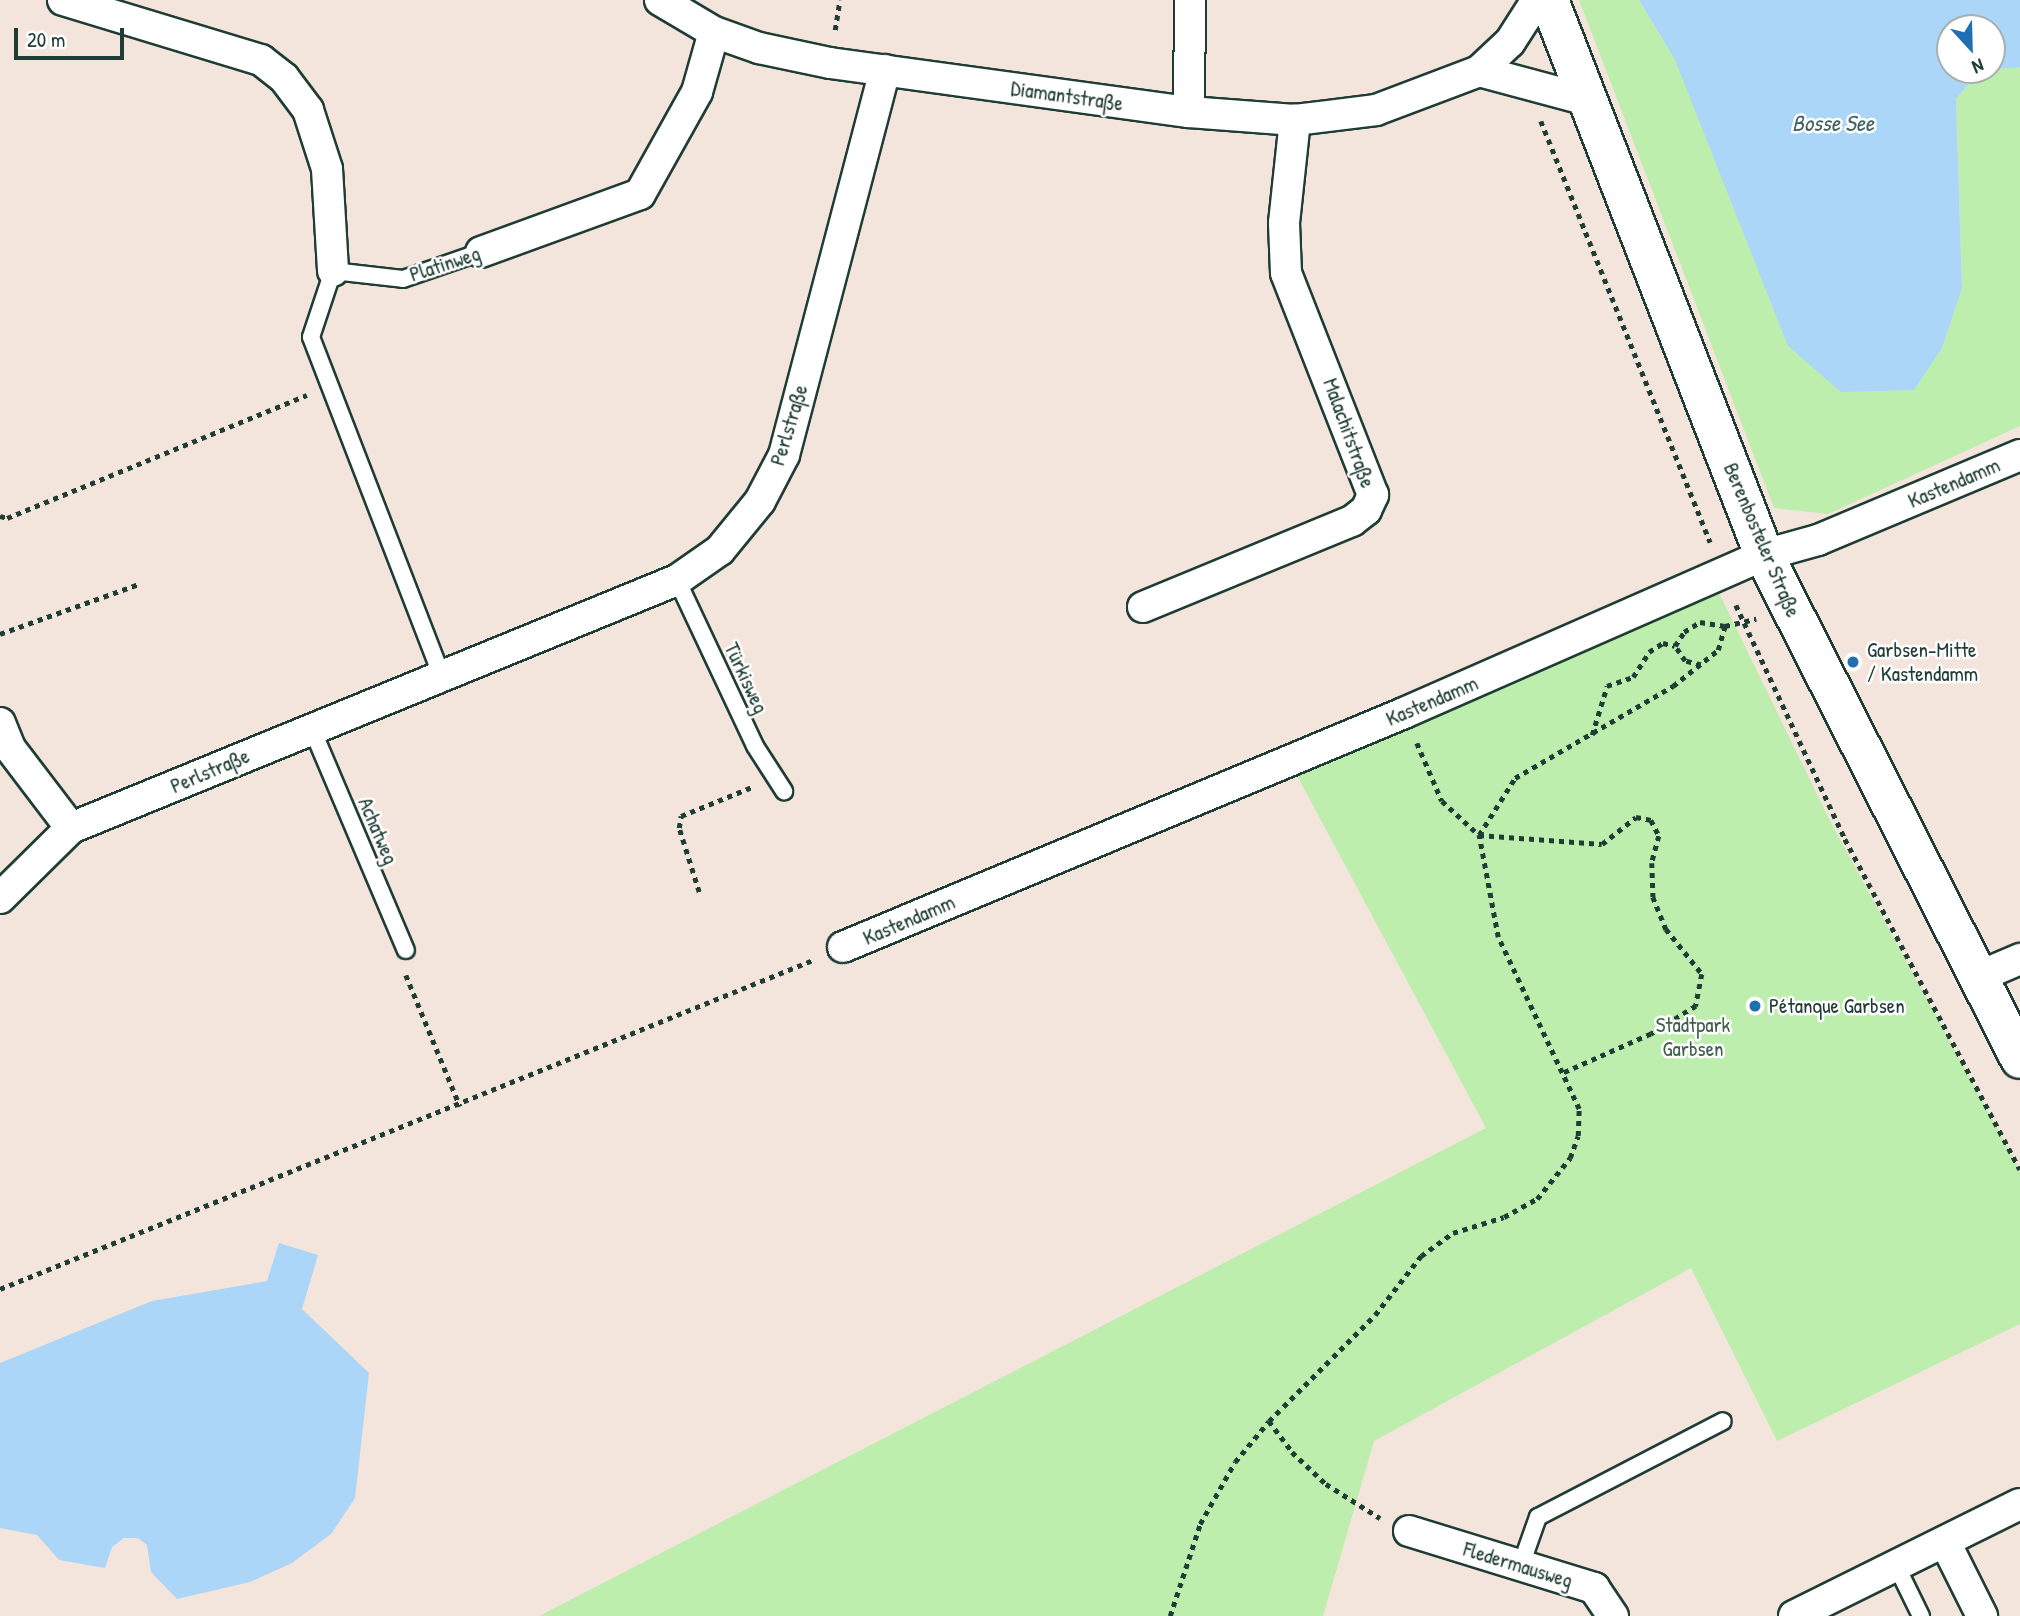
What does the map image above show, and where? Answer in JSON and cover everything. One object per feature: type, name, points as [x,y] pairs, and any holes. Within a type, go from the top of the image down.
[{"type":"street","points":[[63,0],[261,60],[284,78],[308,110],[327,169],[333,271]]},
{"type":"street","name":"Diamantstraße","points":[[660,0],[713,32],[759,48],[885,70],[1189,112],[1295,120],[1376,110],[1479,71],[1510,42],[1537,0]]},
{"type":"street","points":[[1189,112],[1190,0]]},
{"type":"street","name":"Berenbosteler Straße","points":[[1549,0],[1764,555],[2020,1059]]},
{"type":"street","name":"Platinweg","points":[[481,252],[640,194],[697,92],[713,32]]},
{"type":"street","name":"Perlstraße","points":[[0,898],[71,828],[441,674],[677,580],[720,550],[760,501],[784,455],[885,70]]},
{"type":"street","points":[[1479,71],[1524,80],[1587,100]]},
{"type":"street","name":"Malachitstraße","points":[[1143,607],[1352,521],[1366,510],[1373,495],[1286,273],[1284,223],[1295,120]]},
{"type":"street","name":"Kastendamm","points":[[843,947],[1404,713],[1764,555],[1818,540],[2020,456]]},
{"type":"street","points":[[0,723],[9,748],[71,828]]},
{"type":"street","points":[[1978,977],[2020,959]]},
{"type":"street","points":[[1794,1616],[2020,1504]]},
{"type":"street","name":"Fledermausweg","points":[[1409,1531],[1594,1588],[1613,1616]]},
{"type":"street","points":[[1945,1542],[1982,1616]]},
{"type":"lane","name":"Platinweg","points":[[333,271],[403,279],[481,252]]},
{"type":"lane","points":[[333,271],[311,337],[441,674]]},
{"type":"lane","name":"Türkisweg","points":[[677,580],[755,746],[779,784]]},
{"type":"lane","name":"Achatweg","points":[[312,729],[406,950]]},
{"type":"lane","points":[[1521,1565],[1538,1517],[1723,1422]]},
{"type":"lane","points":[[1896,1565],[1921,1616]]},
{"type":"path","points":[[1524,80],[1745,625],[1845,839],[2020,1170]]},
{"type":"path","points":[[0,516],[7,519],[329,385]]},
{"type":"path","points":[[0,634],[139,584]]},
{"type":"path","points":[[1675,646],[1684,632],[1700,622],[1725,626],[1745,625]]},
{"type":"path","points":[[1479,835],[1515,778],[1541,760],[1592,735],[1702,665],[1718,650],[1725,626]]},
{"type":"path","points":[[1592,735],[1607,686],[1633,677],[1656,647],[1663,643],[1675,646],[1685,662],[1702,665]]},
{"type":"path","points":[[1170,1616],[1200,1524],[1235,1462],[1269,1421],[1375,1315],[1421,1256],[1453,1233],[1504,1217],[1537,1199],[1556,1178],[1578,1136],[1579,1109],[1498,937],[1479,835],[1442,801],[1404,713]]},
{"type":"path","points":[[699,892],[681,838],[681,816],[779,784]]},
{"type":"path","points":[[1479,835],[1602,844],[1636,817],[1651,820],[1659,836],[1652,863],[1653,897],[1666,929],[1702,974],[1696,1006],[1651,1034],[1563,1073]]},
{"type":"path","points":[[0,1289],[460,1106],[843,947]]},
{"type":"path","points":[[406,950],[406,974],[460,1106]]},
{"type":"path","points":[[1269,1421],[1292,1452],[1335,1491],[1352,1504],[1409,1531]]},
{"type":"green space","points":[[1579,0],[1639,0],[1675,60],[1962,288],[1956,99],[1969,84],[2006,84],[2006,65],[2020,67],[2020,426],[1828,514],[1774,508]]},
{"type":"green space","name":"Stadtpark Garbsen","points":[[1718,591],[1831,823],[2020,1170],[2020,1324],[1777,1441],[1691,1268],[1374,1441],[1323,1616],[539,1616],[1486,1128],[1294,770]]},
{"type":"water","name":"Bosse See","points":[[1639,0],[2020,0],[2020,67],[2006,68],[2006,14],[1936,14],[1936,84],[1969,84],[1956,99],[1962,288],[1942,348],[1914,390],[1841,392],[1788,346],[1675,60]]},
{"type":"water","points":[[279,1243],[318,1255],[302,1309],[369,1373],[355,1498],[331,1534],[292,1563],[250,1582],[177,1599],[151,1572],[147,1545],[138,1538],[124,1538],[112,1547],[105,1568],[59,1560],[37,1535],[0,1528],[0,1363],[152,1301],[267,1281]]},
{"type":"place","name":"Garbsen-Mitte / Kastendamm","points":[[1853,662]]},
{"type":"place","name":"Pétanque Garbsen","points":[[1755,1006]]}]
